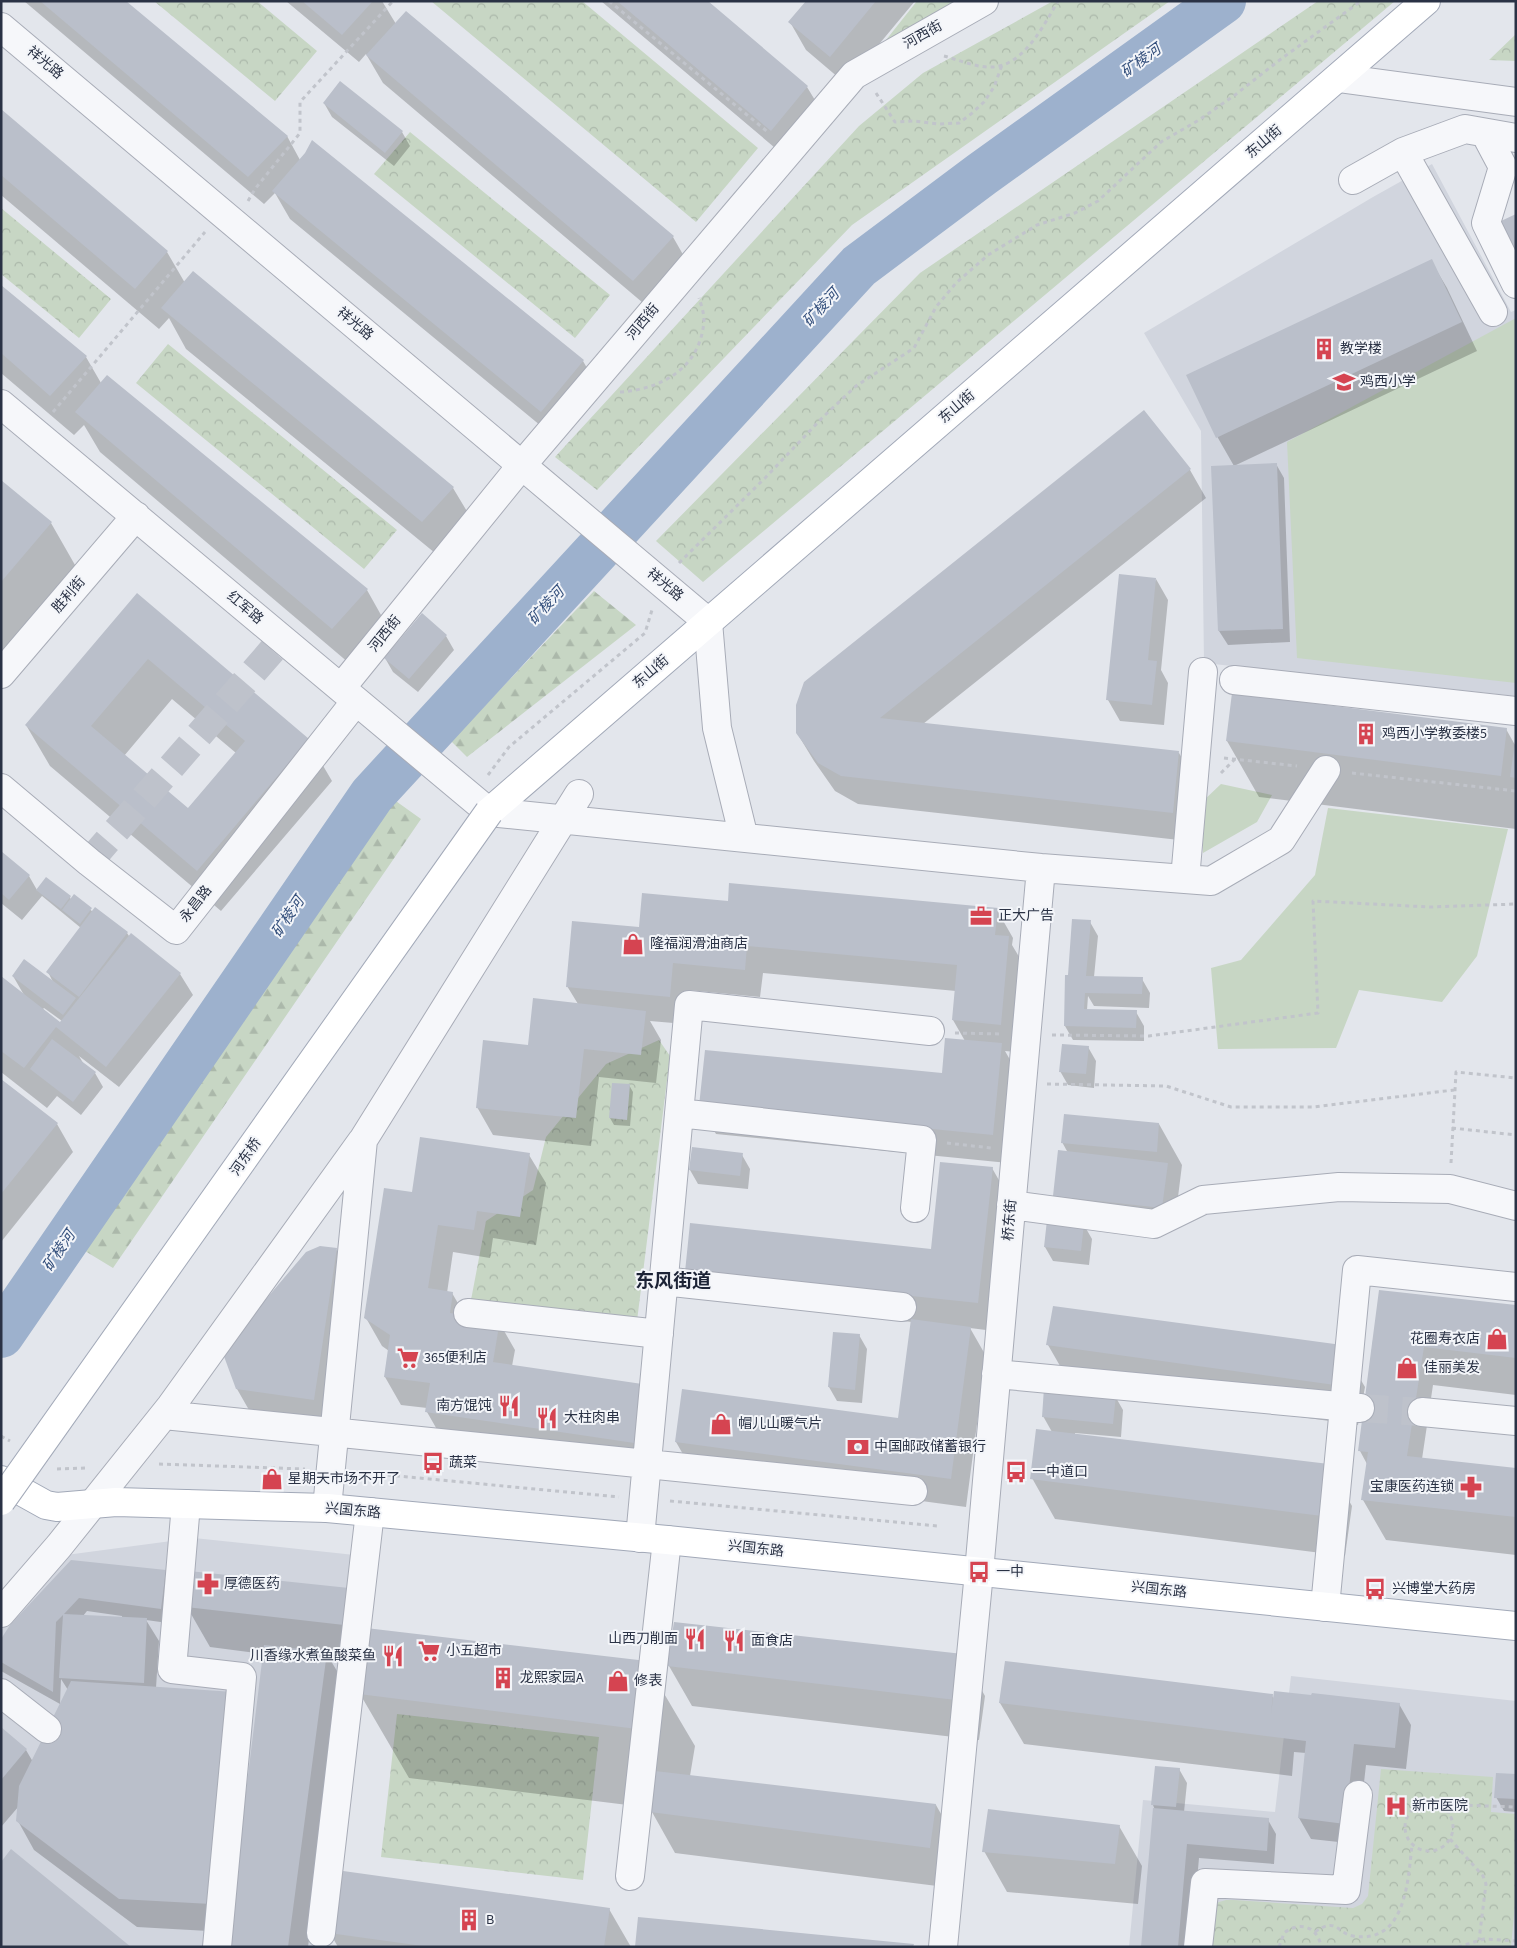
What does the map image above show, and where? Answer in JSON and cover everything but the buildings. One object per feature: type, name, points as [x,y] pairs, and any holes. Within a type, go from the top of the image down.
[{"type":"main road","name":"东山街","points":[[477,802],[708,622],[1426,1]]},
{"type":"main road","name":"河东桥","points":[[1,1501],[477,802]]},
{"type":"main road","name":"兴国东路","points":[[1,1480],[46,1505],[57,1507],[116,1502],[327,1508],[666,1540],[1516,1626]]},
{"type":"street","name":"河西街","points":[[346,693],[522,465],[849,80],[854,75],[984,1]]},
{"type":"street","name":"祥光路","points":[[1,26],[708,622]]},
{"type":"street","points":[[1338,78],[1516,102]]},
{"type":"street","points":[[1353,180],[1403,152],[1465,129],[1516,138]]},
{"type":"street","points":[[1485,133],[1503,167],[1486,223],[1516,284]]},
{"type":"street","points":[[1403,152],[1493,312]]},
{"type":"street","name":"红军路","points":[[1,404],[477,802]]},
{"type":"street","name":"胜利街","points":[[1,674],[136,516]]},
{"type":"street","points":[[708,622],[717,728],[744,838]]},
{"type":"street","points":[[1185,879],[1203,672]]},
{"type":"street","points":[[1234,680],[1516,711]]},
{"type":"street","name":"永昌路","points":[[1,788],[89,862],[176,930],[346,693]]},
{"type":"street","points":[[477,802],[563,819],[1041,868],[1211,881],[1281,840],[1326,770]]},
{"type":"street","points":[[1,1614],[164,1415],[363,1140],[579,794]]},
{"type":"street","name":"桥东街","points":[[943,1947],[979,1572],[1041,868]]},
{"type":"street","points":[[640,1538],[689,1005],[930,1031]]},
{"type":"street","points":[[679,1113],[922,1140],[915,1208]]},
{"type":"street","points":[[327,1508],[363,1140]]},
{"type":"street","points":[[1011,1205],[1154,1224],[1203,1200],[1339,1187],[1450,1189],[1516,1206]]},
{"type":"street","points":[[1325,1607],[1352,1407],[1357,1270],[1516,1287]]},
{"type":"street","points":[[664,1282],[902,1307]]},
{"type":"street","points":[[468,1313],[659,1334]]},
{"type":"street","points":[[996,1374],[1352,1407]]},
{"type":"street","points":[[1422,1412],[1516,1421]]},
{"type":"street","points":[[164,1415],[913,1491]]},
{"type":"street","points":[[186,1504],[172,1669],[242,1677],[216,1947]]},
{"type":"street","points":[[321,1934],[370,1512]]},
{"type":"street","points":[[630,1876],[666,1540]]},
{"type":"street","points":[[1,1693],[47,1729]]},
{"type":"street","points":[[1198,1947],[1204,1883],[1346,1890],[1358,1795]]},
{"type":"path","points":[[36,433],[256,189],[300,133],[300,102],[393,1]]},
{"type":"path","points":[[609,1],[789,150]]},
{"type":"path","points":[[908,44],[974,64],[993,67],[1009,63],[1028,48],[1058,1]]},
{"type":"path","points":[[477,802],[509,747],[645,633],[660,581],[856,386],[914,348],[936,307],[956,283],[988,255],[1037,225],[1075,213],[1098,201],[1161,142],[1199,120],[1228,100],[1361,1]]},
{"type":"path","points":[[849,80],[874,90],[895,122],[958,123],[984,102],[994,87],[1002,65]]},
{"type":"path","points":[[582,395],[638,391],[672,377],[691,360],[700,339],[704,318],[690,267]]},
{"type":"path","points":[[1224,758],[1516,792]]},
{"type":"path","points":[[930,1031],[992,1035],[1149,1036],[1318,1012],[1314,900],[1430,907],[1516,904]]},
{"type":"path","points":[[1450,1189],[1456,1072],[1516,1078]]},
{"type":"path","points":[[1022,1083],[1166,1086],[1231,1107],[1314,1107],[1454,1090]]},
{"type":"path","points":[[1452,1128],[1516,1134]]},
{"type":"path","points":[[922,1140],[1016,1150]]},
{"type":"path","points":[[51,1465],[58,1470],[164,1464],[331,1470],[938,1526]]},
{"type":"path","points":[[1428,1803],[1442,1808],[1448,1813],[1453,1828],[1450,1839],[1442,1848],[1426,1852],[1418,1850],[1412,1845],[1404,1830],[1408,1814],[1413,1808],[1428,1803]]},
{"type":"path","points":[[1448,1813],[1454,1806],[1459,1805],[1516,1807]]},
{"type":"path","points":[[1450,1839],[1482,1876],[1486,1884],[1479,1940]]},
{"type":"path","points":[[1315,1932],[1328,1926],[1338,1927],[1351,1936],[1366,1936],[1378,1933],[1390,1926],[1402,1908],[1408,1882],[1412,1845]]},
{"type":"path","points":[[1279,1947],[1284,1933],[1296,1926],[1303,1926],[1315,1932],[1321,1947]]},
{"type":"path","points":[[1458,1947],[1479,1940],[1516,1941]]},
{"type":"shaded area","name":"鸡西小学","points":[[1432,164],[1511,312],[1516,310],[1516,696],[1204,663],[1201,431],[1144,333]]},
{"type":"shaded area","points":[[194,1538],[364,1556],[315,1947],[1,1947],[1,1630],[66,1555]]},
{"type":"shaded area","name":"新市医院","points":[[1291,1676],[1516,1701],[1516,1947],[1129,1947],[1143,1800],[1275,1812]]},
{"type":"green space","points":[[154,1],[257,1],[317,51],[275,101]]},
{"type":"green space","points":[[431,1],[582,1],[758,148],[696,222]]},
{"type":"green space","points":[[917,1],[962,1],[882,45]]},
{"type":"green space","points":[[1053,1],[1170,1],[852,225],[597,490],[555,457],[859,126],[923,73]]},
{"type":"green space","points":[[1318,1],[1395,1],[703,582],[656,541],[920,273]]},
{"type":"green space","points":[[1516,34],[1516,61],[1489,60]]},
{"type":"green space","points":[[410,132],[610,295],[575,338],[374,174]]},
{"type":"green space","points":[[1,208],[111,299],[79,338],[1,274]]},
{"type":"green space","points":[[1516,318],[1516,683],[1297,658],[1287,442]]},
{"type":"green space","points":[[168,344],[397,530],[364,569],[136,383]]},
{"type":"green space","points":[[594,591],[636,625],[467,757],[451,741]]},
{"type":"green space","points":[[1221,784],[1272,795],[1257,822],[1203,853],[1202,802]]},
{"type":"green space","points":[[393,799],[421,819],[113,1268],[85,1251]]},
{"type":"green space","points":[[1328,808],[1508,829],[1477,956],[1442,1002],[1359,990],[1336,1048],[1218,1049],[1211,968],[1241,960],[1315,875]]},
{"type":"green space","points":[[659,1040],[670,1056],[637,1321],[471,1300],[486,1221],[533,1190],[546,1137],[606,1064]]},
{"type":"green space","points":[[397,1714],[599,1737],[583,1880],[381,1857]]},
{"type":"green space","points":[[1381,1769],[1493,1777],[1491,1812],[1516,1814],[1516,1894],[1511,1947],[1206,1947],[1212,1904],[1226,1900],[1353,1908],[1362,1904],[1368,1896]]},
{"type":"waterway","name":"矿棱河","points":[[1,1335],[372,795],[859,266],[982,174],[1223,1]]},
{"type":"tunnel","points":[[89,862],[282,639]]},
{"type":"tunnel","points":[[1360,1408],[1422,1412]]},
{"type":"place","name":"教学楼","points":[[1324,349]]},
{"type":"place","name":"鸡西小学","points":[[1344,382]]},
{"type":"place","name":"鸡西小学教委楼5","points":[[1366,734]]},
{"type":"place","name":"正大广告","points":[[981,916]]},
{"type":"place","name":"隆福润滑油商店","points":[[633,944]]},
{"type":"place","name":"花圈寿衣店","points":[[1497,1339]]},
{"type":"place","name":"365便利店","points":[[408,1358]]},
{"type":"place","name":"佳丽美发","points":[[1407,1368]]},
{"type":"place","name":"南方馄饨","points":[[509,1406]]},
{"type":"place","name":"大柱肉串","points":[[547,1418]]},
{"type":"place","name":"帽儿山暖气片","points":[[721,1424]]},
{"type":"place","name":"中国邮政储蓄银行","points":[[858,1447]]},
{"type":"place","name":"蔬菜","points":[[433,1463]]},
{"type":"place","name":"一中道口","points":[[1016,1472]]},
{"type":"place","name":"星期天市场不开了","points":[[272,1479]]},
{"type":"place","name":"宝康医药连锁","points":[[1471,1487]]},
{"type":"place","name":"一中","points":[[979,1572]]},
{"type":"place","name":"厚德医药","points":[[208,1584]]},
{"type":"place","name":"兴博堂大药房","points":[[1375,1589]]},
{"type":"place","name":"山西刀削面","points":[[695,1639]]},
{"type":"place","name":"面食店","points":[[734,1641]]},
{"type":"place","name":"小五超市","points":[[429,1651]]},
{"type":"place","name":"川香缘水煮鱼酸菜鱼","points":[[393,1656]]},
{"type":"place","name":"龙熙家园A","points":[[503,1678]]},
{"type":"place","name":"修表","points":[[618,1681]]},
{"type":"place","name":"新市医院","points":[[1396,1806]]},
{"type":"place","name":"B","points":[[469,1920]]},
{"type":"district","name":"东风街道","points":[[673,1281]]}]
